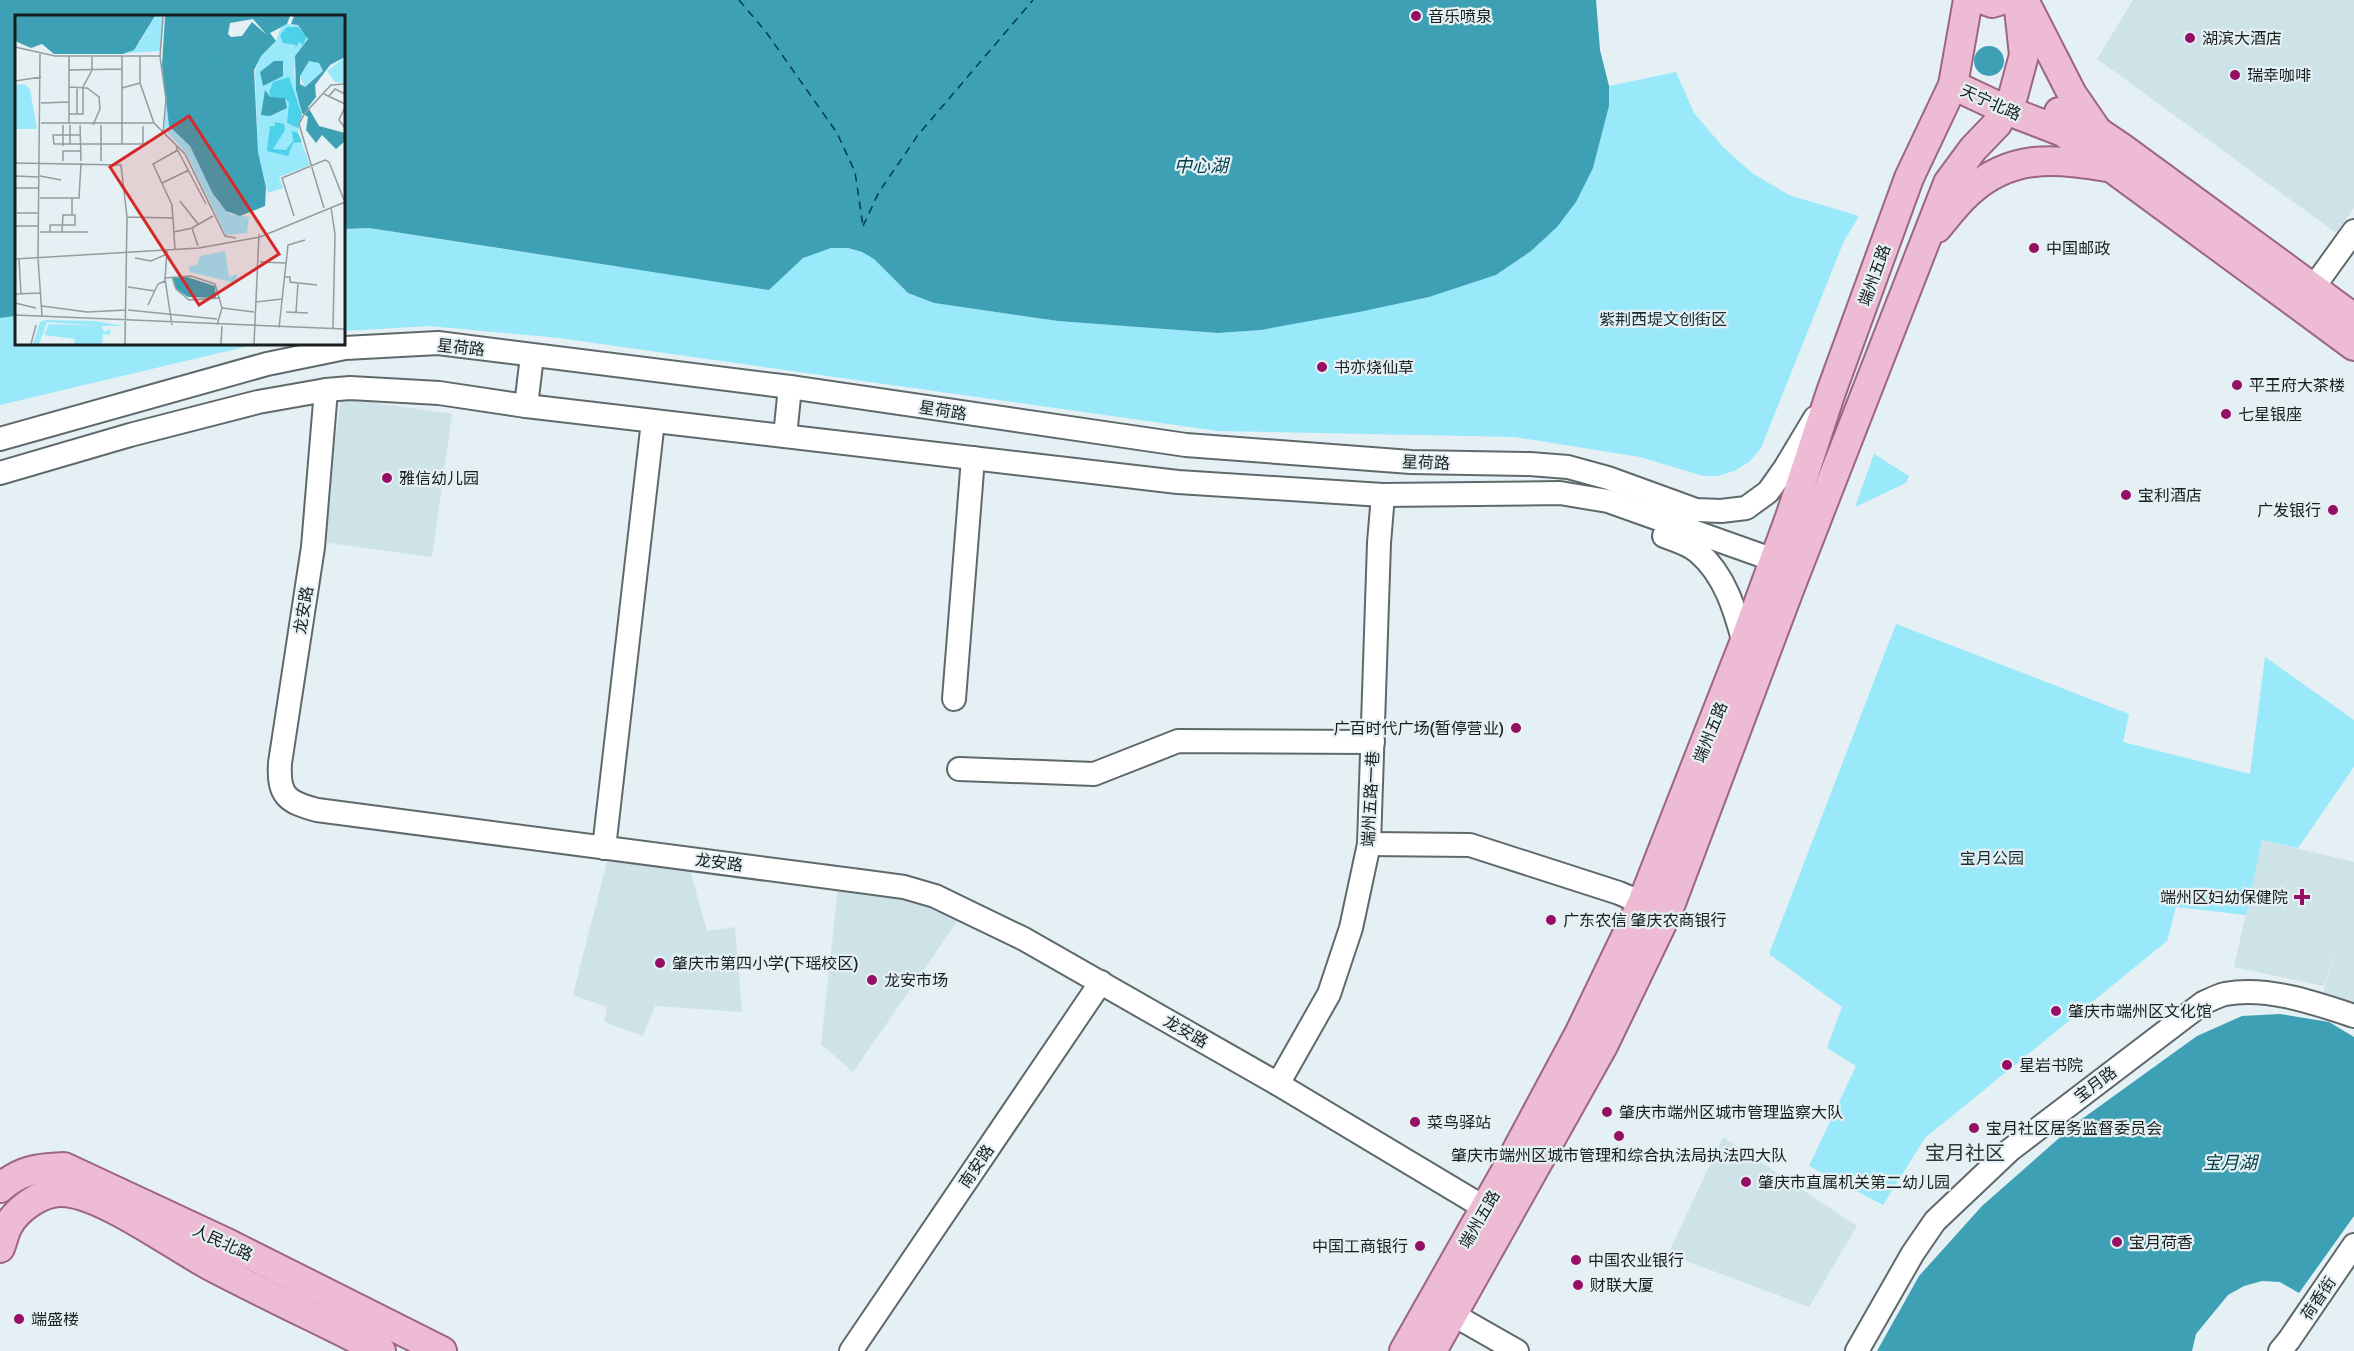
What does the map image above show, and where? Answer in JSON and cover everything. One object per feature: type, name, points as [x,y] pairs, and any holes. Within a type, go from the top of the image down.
[{"type":"main road","name":"端州五路","points":[[1432,1351],[1504,1220],[1612,1052],[1668,911],[1786,564],[1831,392],[1909,178],[1953,85],[1968,0]]},
{"type":"main road","points":[[1984,0],[1992,3],[2002,0]]},
{"type":"main road","points":[[2009,103],[2024,55],[2018,0]]},
{"type":"main road","points":[[2024,0],[2072,94],[2097,131]]},
{"type":"main road","name":"天宁北路","points":[[1953,85],[2009,103],[2058,111],[2097,131],[2354,318]]},
{"type":"main road","name":"端州五路","points":[[1404,1351],[1504,1220],[1580,1032],[1642,903],[1744,643],[1786,564],[1948,183],[1973,149],[1996,124],[2009,103]]},
{"type":"main road","name":"天宁北路","points":[[2009,103],[2063,132],[2354,346]]},
{"type":"main road","points":[[1923,243],[1968,193],[2001,171],[2024,163],[2047,159],[2074,161],[2109,168]]},
{"type":"main road","name":"人民北路","points":[[0,1188],[14,1176],[38,1168],[64,1167],[229,1244],[442,1351]]},
{"type":"main road","name":"人民北路","points":[[0,1248],[8,1226],[18,1214],[43,1195],[60,1192],[87,1197],[144,1226],[207,1264],[381,1351]]},
{"type":"street","points":[[2313,288],[2354,231]]},
{"type":"street","name":"星荷路","points":[[1,438],[267,364],[345,348],[438,343],[790,387],[1186,445],[1411,462],[1568,467],[1608,478],[1696,510],[1721,511],[1746,508],[1768,492],[1831,392]]},
{"type":"street","points":[[526,406],[532,356]]},
{"type":"street","points":[[785,436],[790,387]]},
{"type":"street","name":"星荷路","points":[[0,473],[130,435],[258,402],[350,388],[439,393],[526,406],[1178,482],[1383,495],[1560,493],[1608,501],[1786,564]]},
{"type":"street","name":"龙安路","points":[[326,390],[313,547],[280,763],[279,780],[285,796],[297,804],[317,810],[904,887],[935,896],[1024,939],[1101,982],[1278,1084],[1504,1220]]},
{"type":"street","points":[[604,848],[653,421]]},
{"type":"street","points":[[954,699],[973,458]]},
{"type":"street","points":[[1560,493],[1608,516],[1677,540],[1697,550],[1720,578],[1734,606],[1744,643]]},
{"type":"street","name":"端州五路一巷","points":[[1278,1084],[1329,994],[1351,928],[1370,843],[1379,543],[1383,495]]},
{"type":"street","points":[[959,769],[1095,774],[1178,741],[1373,742]]},
{"type":"street","points":[[1370,843],[1470,845],[1619,893],[1642,903]]},
{"type":"street","name":"南安路","points":[[851,1351],[1101,982]]},
{"type":"street","name":"宝月路","points":[[1857,1351],[1913,1253],[1935,1221],[2010,1150],[2203,1003],[2224,994],[2263,994],[2292,998],[2354,1016]]},
{"type":"street","name":"荷香街","points":[[2280,1351],[2354,1245]]},
{"type":"street","points":[[1452,1314],[1494,1345],[1517,1351]]},
{"type":"shaded area","points":[[2133,0],[2354,0],[2354,208],[2336,233],[2097,59]]},
{"type":"shaded area","name":"雅信幼儿园","points":[[341,398],[452,414],[432,557],[321,542]]},
{"type":"shaded area","name":"端州区妇幼保健院","points":[[2262,840],[2354,862],[2354,1004],[2323,993],[2340,933],[2324,986],[2234,967]]},
{"type":"shaded area","name":"肇庆市第四小学(下瑶校区)","points":[[607,861],[690,870],[707,931],[735,927],[742,1012],[655,1006],[643,1036],[604,1022],[607,1007],[573,995]]},
{"type":"shaded area","name":"龙安市场","points":[[838,888],[916,895],[961,916],[853,1072],[821,1044]]},
{"type":"shaded area","name":"肇庆市直属机关第二幼儿园","points":[[1723,1137],[1857,1226],[1809,1307],[1668,1254]]},
{"type":"green space","name":"紫荆西堤文创街区","points":[[1676,72],[1694,113],[1723,147],[1752,173],[1789,195],[1859,216],[1844,241],[1761,448],[1749,462],[1734,471],[1718,476],[1703,476],[1640,457],[1515,437],[1218,431],[559,338],[429,326],[345,331],[345,229],[369,228],[619,267],[790,269],[803,258],[817,252],[831,248],[848,248],[874,259],[908,293],[934,303],[1058,321],[1218,333],[1261,330],[1429,297],[1496,275],[1531,251],[1593,168],[1609,106],[1609,86]]},
{"type":"green space","points":[[15,316],[15,345],[253,345],[0,405],[0,318]]},
{"type":"green space","points":[[1874,454],[1909,476],[1906,483],[1855,507]]},
{"type":"green space","name":"宝月公园","points":[[1896,624],[2129,714],[2123,742],[2250,774],[2265,657],[2354,720],[2354,767],[2298,848],[2262,840],[2246,915],[2176,907],[2167,941],[1925,1138],[1883,1205],[1809,1166],[1856,1066],[1827,1048],[1842,1007],[1769,954]]},
{"type":"water","name":"中心湖","points":[[0,0],[1596,0],[1600,50],[1609,86],[1609,106],[1593,168],[1576,202],[1557,227],[1531,251],[1496,275],[1429,297],[1261,330],[1218,333],[1058,321],[934,303],[908,293],[874,259],[848,248],[831,248],[803,258],[769,290],[369,228],[345,229],[345,15],[15,15],[15,316],[0,318]]},
{"type":"water","points":[[1989,46],[1995,47],[2003,55],[2003,67],[1995,75],[1989,76],[1983,75],[1975,67],[1974,61],[1975,55],[1983,47]]},
{"type":"water","name":"宝月湖","points":[[2280,1014],[2329,1022],[2354,1037],[2354,1216],[2299,1293],[2280,1282],[2262,1281],[2244,1286],[2228,1295],[2196,1334],[2192,1351],[1877,1351],[1919,1276],[1982,1206],[2075,1124],[2197,1036],[2242,1016]]},
{"type":"ferry route","points":[[739,0],[766,32],[837,133],[855,172],[863,226]]},
{"type":"ferry route","points":[[863,226],[879,192],[918,135],[1033,0]]},
{"type":"place","name":"音乐喷泉","points":[[1416,16]]},
{"type":"place","name":"湖滨大酒店","points":[[2190,38]]},
{"type":"place","name":"瑞幸咖啡","points":[[2235,75]]},
{"type":"place","name":"中国邮政","points":[[2034,248]]},
{"type":"place","name":"书亦烧仙草","points":[[1322,367]]},
{"type":"place","name":"平王府大茶楼","points":[[2237,385]]},
{"type":"place","name":"七星银座","points":[[2226,414]]},
{"type":"place","name":"雅信幼儿园","points":[[387,478]]},
{"type":"place","name":"宝利酒店","points":[[2126,495]]},
{"type":"place","name":"广发银行","points":[[2333,510]]},
{"type":"place","name":"广百时代广场(暂停营业)","points":[[1516,728]]},
{"type":"place","name":"端州区妇幼保健院","points":[[2302,897]]},
{"type":"place","name":"广东农信 肇庆农商银行","points":[[1551,920]]},
{"type":"place","name":"肇庆市第四小学(下瑶校区)","points":[[660,963]]},
{"type":"place","name":"龙安市场","points":[[872,980]]},
{"type":"place","name":"肇庆市端州区文化馆","points":[[2056,1011]]},
{"type":"place","name":"星岩书院","points":[[2007,1065]]},
{"type":"place","name":"肇庆市端州区城市管理监察大队","points":[[1607,1112]]},
{"type":"place","name":"菜鸟驿站","points":[[1415,1122]]},
{"type":"place","name":"宝月社区居务监督委员会","points":[[1974,1128]]},
{"type":"place","name":"肇庆市端州区城市管理和综合执法局执法四大队","points":[[1619,1136]]},
{"type":"place","name":"肇庆市直属机关第二幼儿园","points":[[1746,1182]]},
{"type":"place","name":"宝月荷香","points":[[2117,1242]]},
{"type":"place","name":"中国工商银行","points":[[1420,1246]]},
{"type":"place","name":"中国农业银行","points":[[1576,1260]]},
{"type":"place","name":"财联大厦","points":[[1578,1285]]},
{"type":"place","name":"端盛楼","points":[[19,1319]]},
{"type":"district","name":"宝月社区","points":[[1965,1153]]}]
